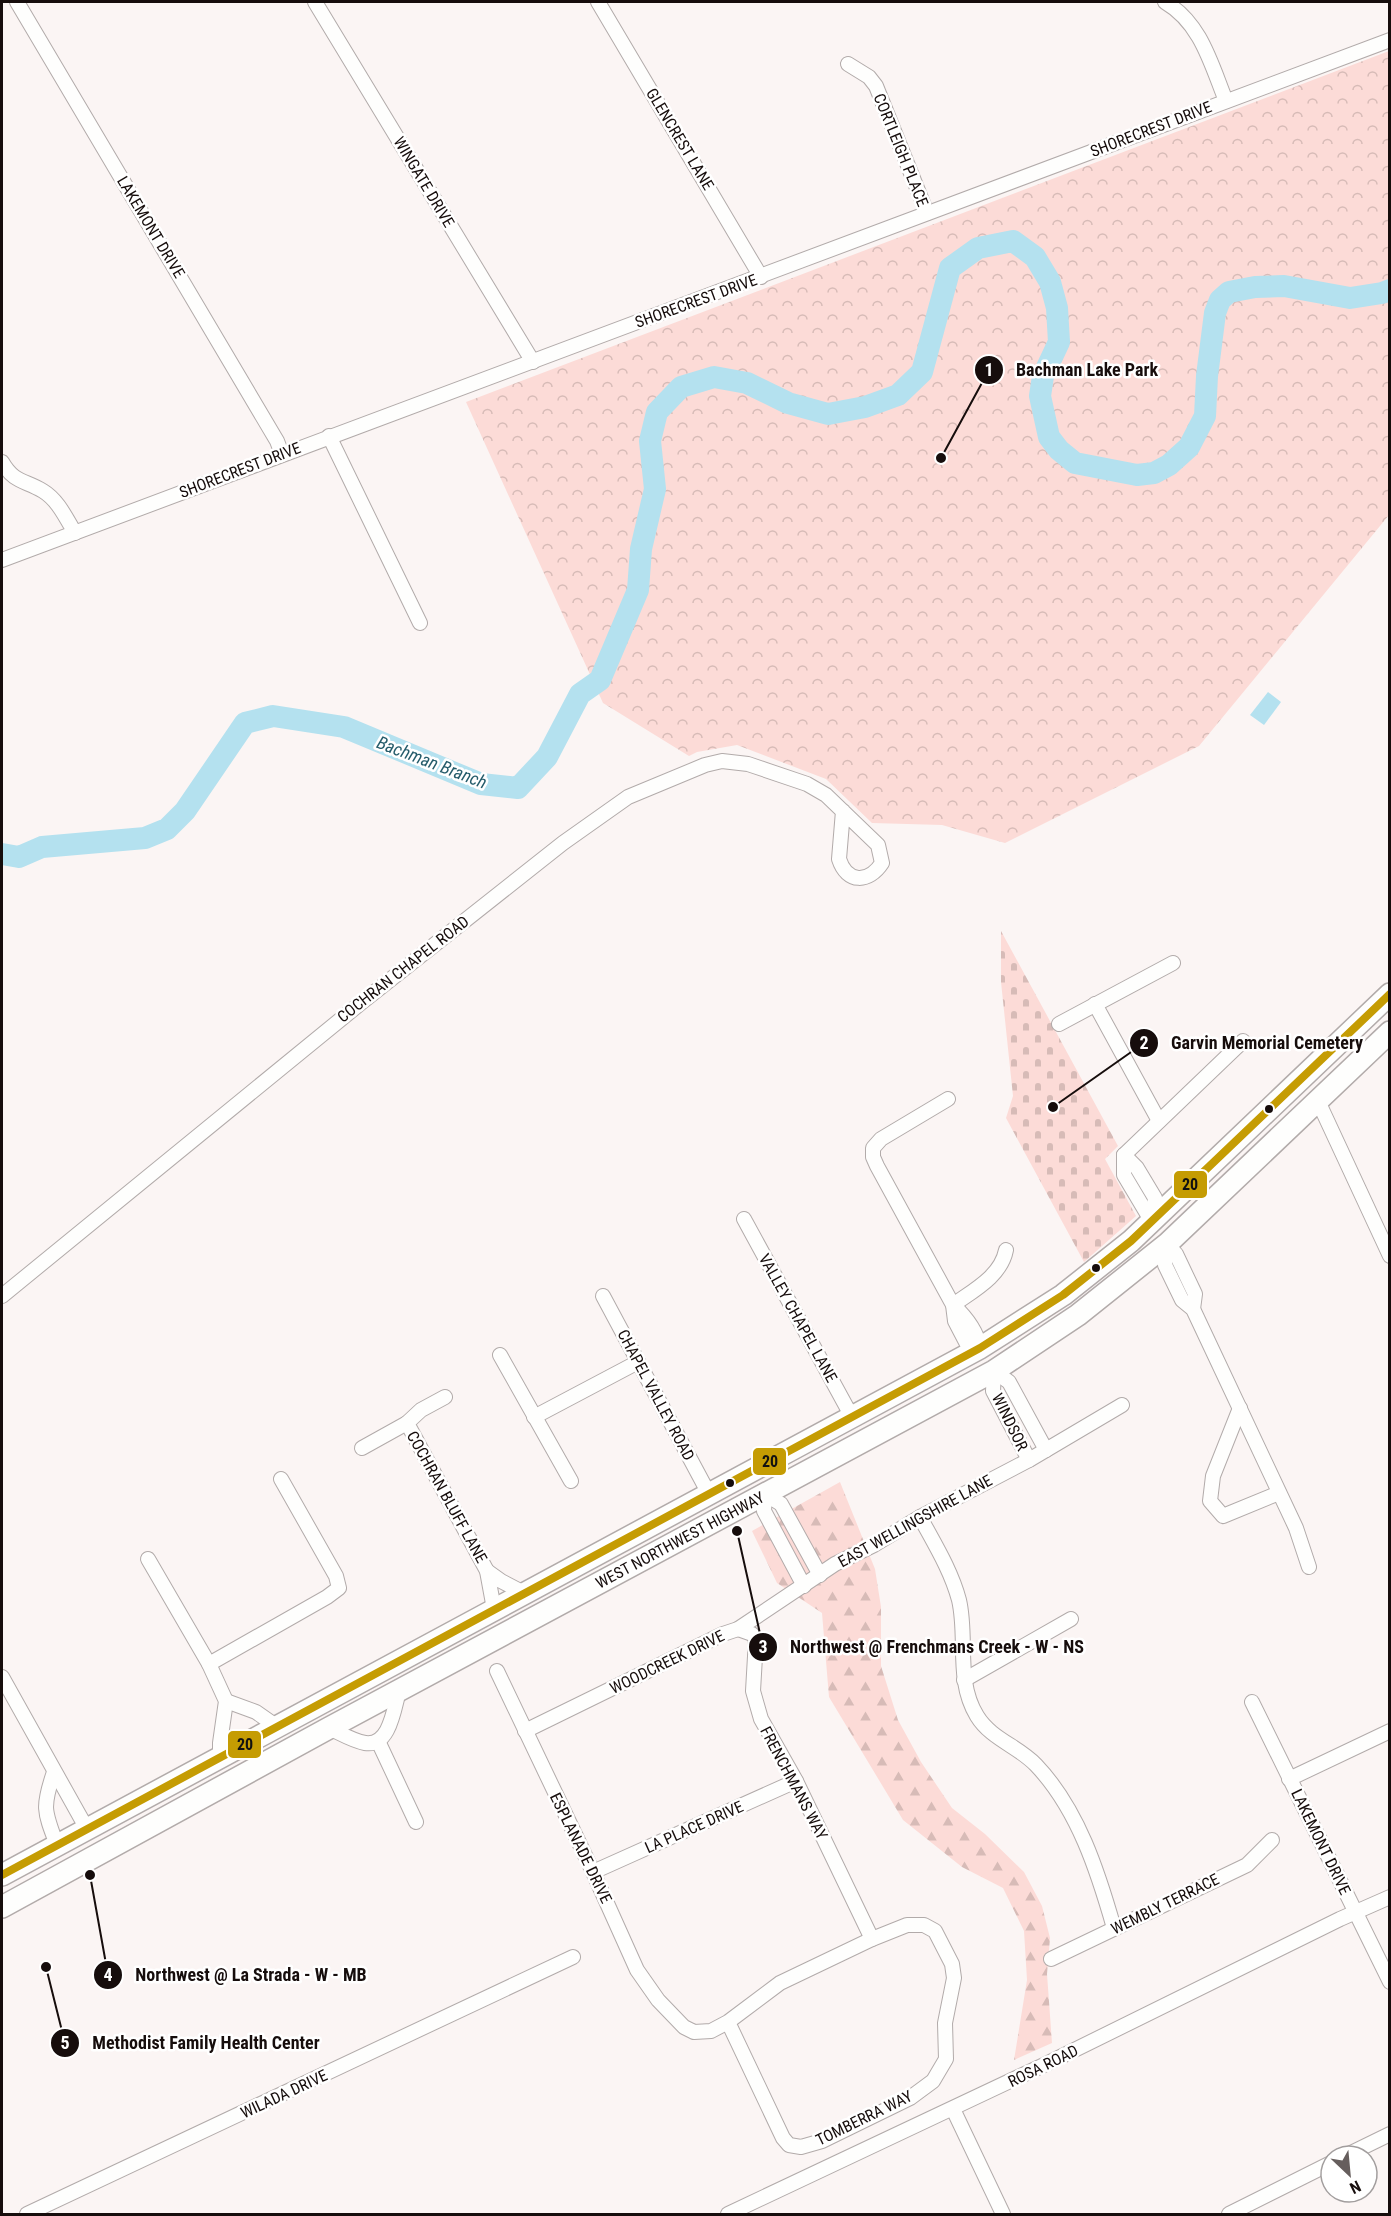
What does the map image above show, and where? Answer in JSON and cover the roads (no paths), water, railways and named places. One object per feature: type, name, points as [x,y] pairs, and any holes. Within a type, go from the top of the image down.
[{"type":"main road","name":"WEST NORTHWEST HIGHWAY","points":[[2,1875],[980,1348],[1063,1294],[1131,1241],[1389,994]]},
{"type":"main road","name":"WEST NORTHWEST HIGHWAY","points":[[2,1907],[329,1728],[994,1371],[1078,1315],[1167,1244],[1389,1032]]},
{"type":"main road","points":[[1299,1080],[1318,1101]]},
{"type":"main road","points":[[1152,1222],[1167,1244]]},
{"type":"main road","points":[[980,1348],[994,1371]]},
{"type":"main road","points":[[753,1470],[765,1494]]},
{"type":"main road","points":[[87,1829],[99,1853]]},
{"type":"main road","points":[[2,1889],[14,1879],[29,1860]]},
{"type":"street","name":"LAKEMONT DRIVE","points":[[17,2],[277,441],[282,454]]},
{"type":"street","name":"WINGATE DRIVE","points":[[315,2],[533,362]]},
{"type":"street","name":"GLENCREST LANE","points":[[598,2],[761,277]]},
{"type":"street","points":[[1165,2],[1186,17],[1196,31],[1206,49],[1226,101]]},
{"type":"street","name":"SHORECREST DRIVE","points":[[2,560],[1389,40]]},
{"type":"street","name":"CORTLEIGH PLACE","points":[[848,64],[869,77],[876,87],[927,213]]},
{"type":"street","points":[[329,436],[420,623]]},
{"type":"street","points":[[2,462],[10,475],[18,481],[42,490],[51,497],[75,533]]},
{"type":"street","name":"COCHRAN CHAPEL ROAD","points":[[2,1296],[362,1002],[563,843],[628,797],[705,765],[736,761],[818,789],[843,811],[878,845],[882,863],[869,877],[862,879],[855,877],[847,873],[841,865],[839,859],[843,811]]},
{"type":"street","points":[[1059,1024],[1173,963]]},
{"type":"street","points":[[1095,1004],[1159,1121]]},
{"type":"street","points":[[1152,1222],[1124,1176],[1124,1155],[1242,1041]]},
{"type":"street","points":[[948,1099],[881,1139],[873,1148],[873,1157],[954,1305],[965,1316],[978,1339],[980,1348]]},
{"type":"street","points":[[1318,1101],[1389,1256]]},
{"type":"street","points":[[1124,1155],[1140,1174],[1155,1198],[1152,1222]]},
{"type":"street","points":[[1128,1182],[1140,1174]]},
{"type":"street","name":"VALLEY CHAPEL LANE","points":[[744,1219],[852,1416]]},
{"type":"street","points":[[1167,1244],[1165,1264],[1182,1300],[1193,1309],[1240,1408],[1296,1528],[1309,1568]]},
{"type":"street","points":[[954,1305],[997,1271],[1004,1262],[1006,1250]]},
{"type":"street","name":"CHAPEL VALLEY ROAD","points":[[603,1296],[709,1494]]},
{"type":"street","points":[[500,1355],[571,1481]]},
{"type":"street","points":[[534,1417],[638,1362]]},
{"type":"street","name":"WINDSOR","points":[[994,1371],[1009,1382],[1046,1450]]},
{"type":"street","name":"WINDSOR","points":[[994,1371],[993,1391],[1029,1460]]},
{"type":"street","name":"COCHRAN BLUFF LANE","points":[[362,1448],[407,1423],[421,1410],[445,1397]]},
{"type":"street","name":"EAST WELLINGSHIRE LANE","points":[[804,1586],[835,1564],[1029,1460],[1122,1405]]},
{"type":"street","points":[[1240,1408],[1213,1476],[1210,1501],[1223,1516],[1279,1493]]},
{"type":"street","name":"COCHRAN BLUFF LANE","points":[[407,1423],[487,1571],[494,1609]]},
{"type":"street","points":[[209,1664],[339,1588],[336,1576],[280,1479]]},
{"type":"street","points":[[804,1586],[764,1511],[765,1494],[781,1504],[820,1575]]},
{"type":"street","points":[[920,1517],[948,1570],[959,1601],[967,1696],[977,1717],[995,1737],[1034,1763],[1046,1776],[1079,1829],[1096,1871],[1114,1928]]},
{"type":"street","points":[[148,1559],[209,1664],[226,1701],[220,1756]]},
{"type":"street","name":"COCHRAN BLUFF LANE","points":[[487,1571],[524,1593]]},
{"type":"street","name":"WOODCREEK DRIVE","points":[[525,1731],[723,1634],[738,1629],[804,1586]]},
{"type":"street","points":[[964,1680],[1071,1619]]},
{"type":"street","name":"FRENCHMANS WAY","points":[[738,1629],[752,1634],[756,1639],[753,1691],[761,1719],[769,1737],[796,1781],[872,1939]]},
{"type":"street","name":"ESPLANADE DRIVE","points":[[497,1671],[637,1970],[658,2000],[676,2018]]},
{"type":"street","points":[[2,1677],[87,1829]]},
{"type":"street","points":[[329,1728],[366,1743],[378,1741],[387,1733],[399,1691]]},
{"type":"street","points":[[226,1701],[256,1712],[276,1726]]},
{"type":"street","name":"LAKEMONT DRIVE","points":[[1252,1702],[1389,1982]]},
{"type":"street","points":[[1289,1779],[1389,1731]]},
{"type":"street","points":[[378,1741],[416,1822]]},
{"type":"street","points":[[54,1772],[45,1803],[47,1818],[57,1845]]},
{"type":"street","name":"LA PLACE DRIVE","points":[[593,1872],[796,1781]]},
{"type":"street","name":"WEMBLY TERRACE","points":[[1051,1959],[1247,1865],[1272,1840]]},
{"type":"street","name":"ROSA ROAD","points":[[728,2214],[953,2109],[1389,1897]]},
{"type":"street","name":"TOMBERRA WAY","points":[[676,2018],[684,2027],[694,2032],[711,2031],[728,2022],[780,1983],[872,1939],[907,1925],[924,1925],[935,1931],[952,1964],[954,1978],[945,2023],[946,2059],[933,2081],[910,2098],[822,2141],[801,2147],[789,2145],[783,2139],[728,2022]]},
{"type":"street","name":"WILADA DRIVE","points":[[27,2214],[573,1957]]},
{"type":"street","points":[[953,2109],[1003,2214]]},
{"type":"street","points":[[1369,2144],[1389,2134]]},
{"type":"street","points":[[1229,2214],[1319,2169]]},
{"type":"water","points":[[1268,692],[1281,702],[1264,725],[1250,715]]},
{"type":"waterway","name":"Bachman Branch","points":[[2,854],[19,857],[42,847],[145,838],[167,829],[185,811],[245,723],[273,716],[344,727],[481,784],[518,788],[547,757],[580,694],[600,680],[638,590],[641,549],[655,489],[650,441],[657,412],[681,387],[714,377],[747,383],[788,403],[828,414],[865,407],[898,395],[922,372],[950,268],[978,248],[1013,241],[1035,257],[1050,282],[1057,308],[1059,342],[1043,376],[1040,396],[1049,437],[1059,450],[1075,463],[1137,475],[1154,473],[1169,465],[1189,447],[1205,416],[1207,376],[1215,313],[1220,300],[1229,292],[1255,287],[1284,286],[1350,298],[1390,290]]},
{"type":"place","name":"Bachman Lake Park","points":[[941,458]]},
{"type":"place","name":"Garvin Memorial Cemetery","points":[[1053,1107]]},
{"type":"place","name":"Northwest @ Frenchmans Creek - W - NS","points":[[737,1531]]},
{"type":"place","name":"Northwest @ La Strada - W - MB","points":[[90,1875]]},
{"type":"place","name":"Methodist Family Health Center","points":[[46,1967]]}]
